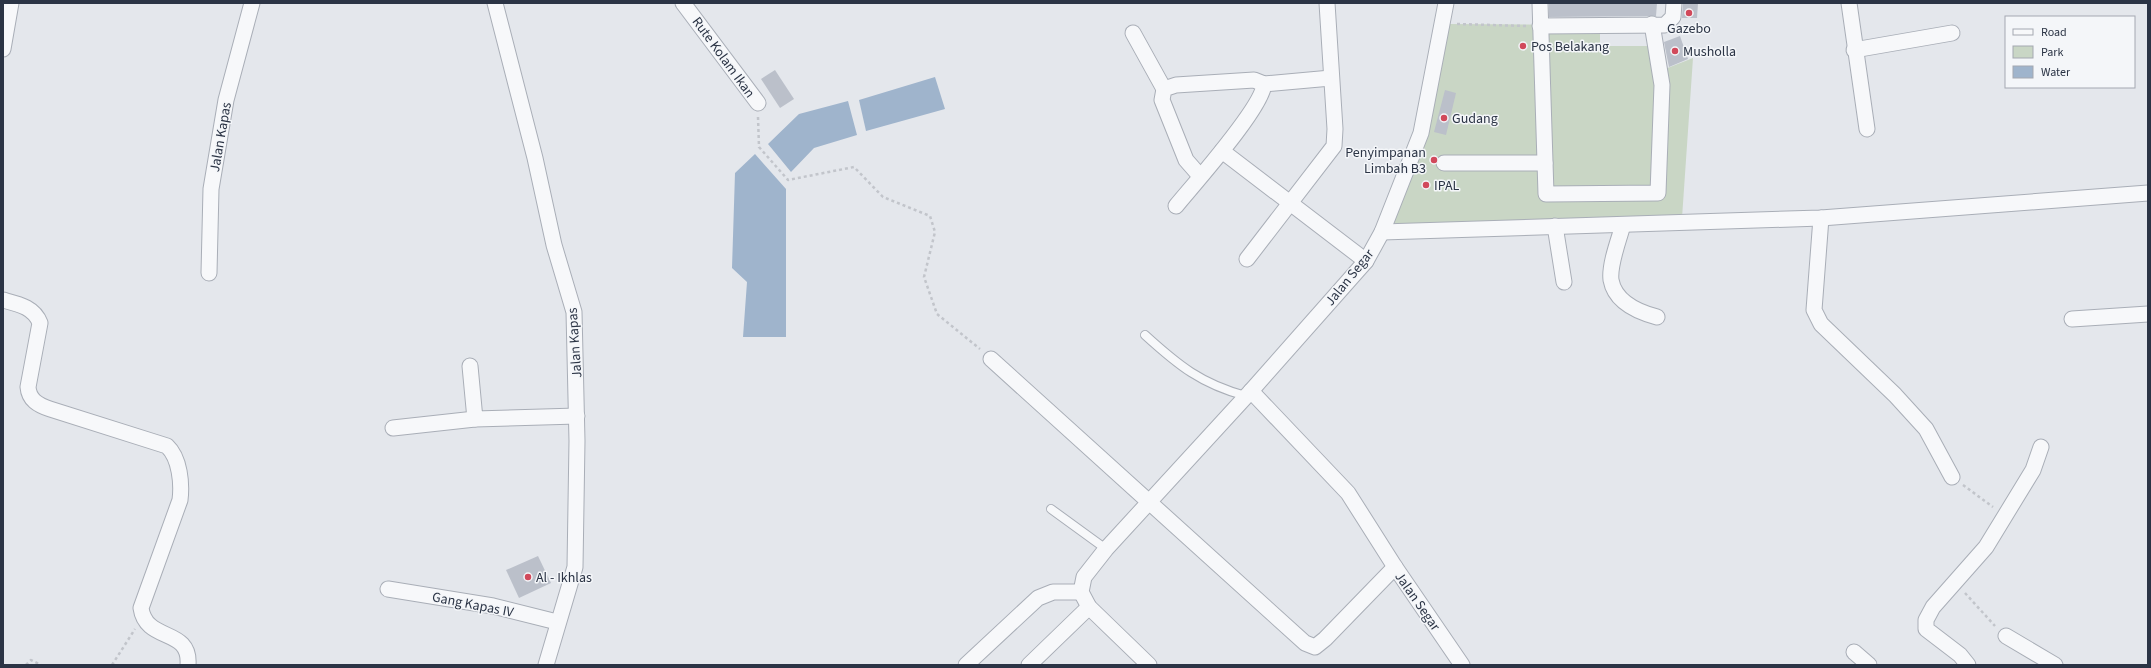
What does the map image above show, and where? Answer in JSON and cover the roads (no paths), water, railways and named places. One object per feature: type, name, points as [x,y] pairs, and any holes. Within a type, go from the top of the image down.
[{"type":"street","points":[[3,49],[12,3]]},
{"type":"street","name":"Jalan Kapas","points":[[209,273],[211,189],[226,100],[252,3]]},
{"type":"street","name":"Jalan Kapas","points":[[495,3],[535,158],[554,245],[574,312],[577,416],[575,568],[557,622],[546,665]]},
{"type":"street","name":"Rute Kolam Ikan","points":[[683,3],[758,103]]},
{"type":"street","points":[[1246,259],[1334,146],[1335,129],[1326,3]]},
{"type":"street","name":"Jalan Segar","points":[[1446,3],[1421,133],[1382,232],[1366,261],[1248,393],[1348,494],[1394,567],[1462,665]]},
{"type":"street","points":[[1540,3],[1546,194],[1658,194],[1662,85],[1652,24]]},
{"type":"street","points":[[1540,26],[1665,25],[1673,17],[1674,3]]},
{"type":"street","points":[[1849,3],[1854,50],[1867,129]]},
{"type":"street","points":[[1133,33],[1164,90],[1162,100],[1186,160],[1200,176]]},
{"type":"street","points":[[1854,50],[1952,33]]},
{"type":"street","points":[[1164,90],[1176,85],[1254,80],[1264,84],[1331,78]]},
{"type":"street","points":[[1176,206],[1222,150],[1262,95],[1264,84]]},
{"type":"street","points":[[1222,150],[1366,261]]},
{"type":"street","points":[[1444,163],[1545,163]]},
{"type":"street","points":[[1382,232],[1821,218],[2148,193]]},
{"type":"street","points":[[1821,218],[1814,288],[1814,310],[1821,324],[1895,395],[1926,429],[1952,477]]},
{"type":"street","points":[[1623,225],[1612,280],[1618,295],[1632,309],[1657,317]]},
{"type":"street","points":[[1555,226],[1564,282]]},
{"type":"street","points":[[3,300],[29,308],[40,323],[28,387],[29,394],[35,402],[50,409],[167,446],[174,454],[181,489],[180,500],[141,608],[142,617],[146,623],[157,631],[178,640],[184,645],[189,657],[188,665]]},
{"type":"street","points":[[2072,319],[2148,314]]},
{"type":"street","points":[[992,359],[1305,643],[1315,647],[1325,639],[1394,567]]},
{"type":"street","points":[[470,366],[475,419]]},
{"type":"street","points":[[1149,665],[1089,607],[1081,592],[1084,577],[1106,549],[1248,393]]},
{"type":"street","points":[[393,428],[475,419],[577,416]]},
{"type":"street","points":[[1968,665],[1960,655],[1934,637],[1926,629],[1926,620],[1933,607],[1986,547],[2033,470],[2041,447]]},
{"type":"street","name":"Gang Kapas IV","points":[[388,589],[493,606],[557,622]]},
{"type":"street","points":[[966,665],[1038,598],[1053,592],[1081,592]]},
{"type":"street","points":[[1029,665],[1089,607]]},
{"type":"street","points":[[2006,636],[2055,665]]},
{"type":"street","points":[[1854,652],[1869,665]]},
{"type":"lane","points":[[1144,335],[1170,359],[1197,378],[1222,390],[1248,393]]},
{"type":"lane","points":[[1051,509],[1106,549]]},
{"type":"water","points":[[935,77],[945,109],[866,131],[859,100]]},
{"type":"water","points":[[848,101],[857,135],[814,148],[791,172],[768,144],[799,114]]},
{"type":"water","points":[[755,154],[786,189],[786,337],[743,337],[747,282],[732,268],[735,173]]},
{"type":"place","name":"Gazebo","points":[[1689,13]]},
{"type":"place","name":"Pos Belakang","points":[[1523,46]]},
{"type":"place","name":"Musholla","points":[[1675,51]]},
{"type":"place","name":"Gudang","points":[[1444,118]]},
{"type":"place","name":"Penyimpanan Limbah B3","points":[[1434,160]]},
{"type":"place","name":"IPAL","points":[[1426,185]]},
{"type":"place","name":"Al - Ikhlas","points":[[528,577]]}]
